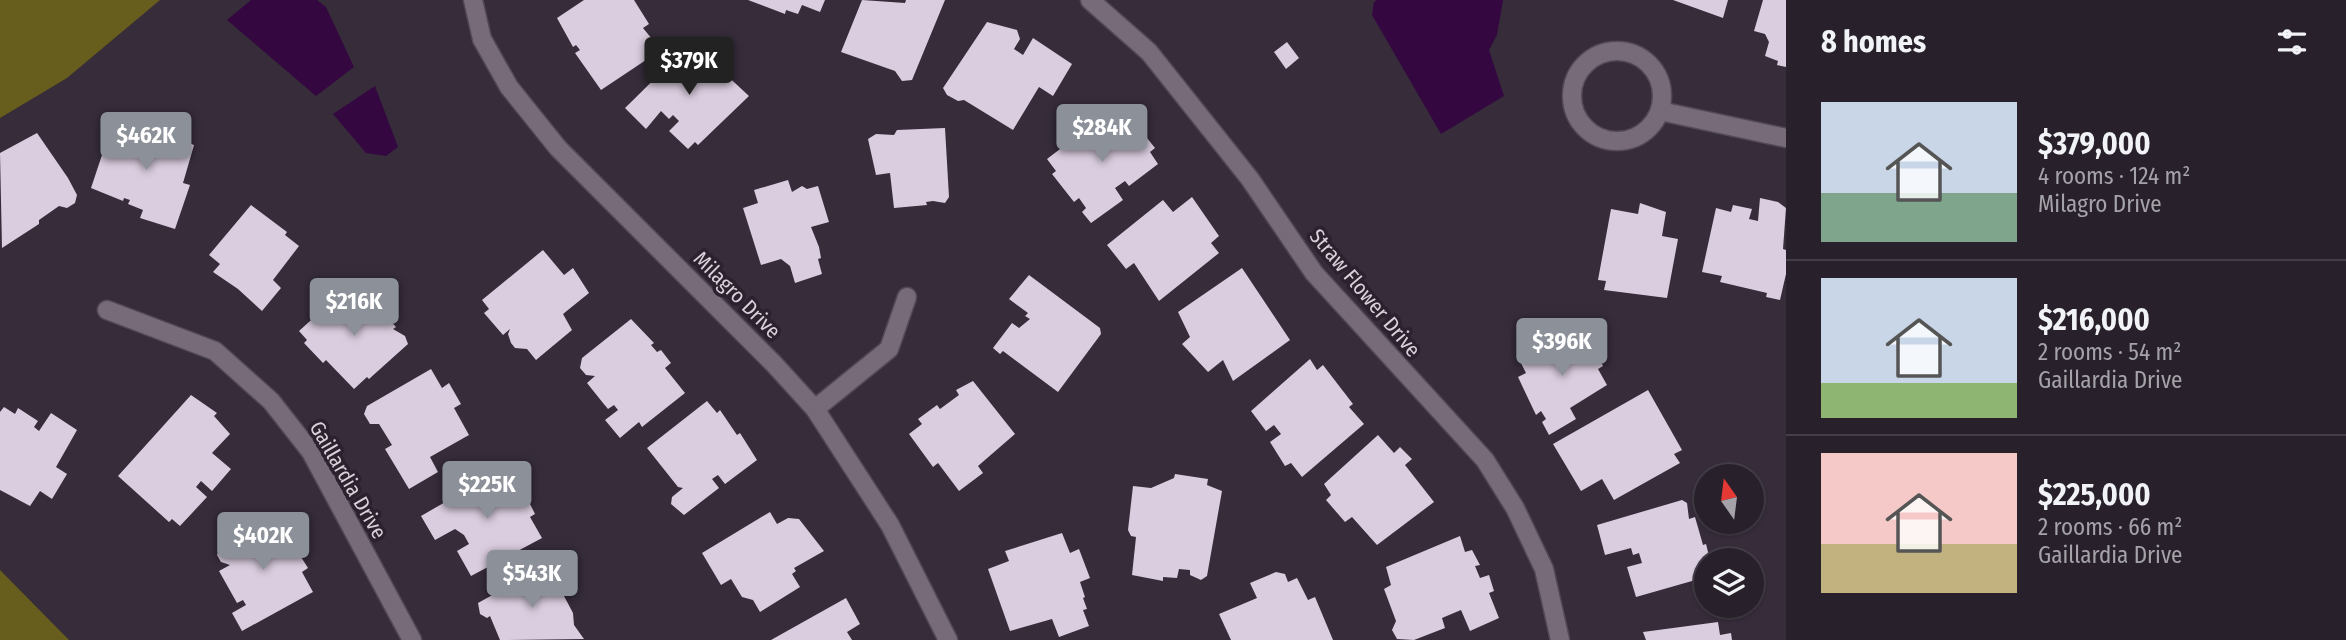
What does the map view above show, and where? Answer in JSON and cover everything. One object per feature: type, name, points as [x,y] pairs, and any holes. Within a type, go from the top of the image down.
[{"type":"street","name":"Milagro Drive","points":[[473,0],[482,38],[509,88],[558,148],[815,409],[890,525],[948,640]]},
{"type":"street","name":"Straw Flower Drive","points":[[1090,0],[1149,52],[1250,179],[1314,273],[1485,460],[1515,508],[1544,569],[1560,640]]},
{"type":"street","points":[[1611,51],[1632,52],[1655,70],[1663,97],[1660,111],[1653,125],[1641,135],[1626,141],[1610,141],[1583,127],[1575,114],[1571,99],[1573,83],[1590,59],[1611,51]]},
{"type":"street","points":[[1660,111],[1786,138]]},
{"type":"street","points":[[815,409],[889,349],[907,297]]},
{"type":"street","name":"Gaillardia Drive","points":[[107,310],[215,351],[271,401],[311,452],[412,640]]},
{"type":"shaded area","points":[[0,0],[160,0],[67,78],[0,118]]},
{"type":"shaded area","points":[[251,0],[317,0],[326,7],[354,67],[316,96],[227,20]]},
{"type":"shaded area","points":[[1503,0],[1497,35],[1489,50],[1504,96],[1441,134],[1372,15],[1374,2]]},
{"type":"shaded area","points":[[375,86],[398,147],[386,156],[366,153],[333,114]]},
{"type":"shaded area","points":[[0,570],[69,640],[0,640]]},
{"type":"building","points":[[584,0],[634,0],[649,24],[643,28],[661,50],[601,90],[575,53],[580,50],[576,45],[573,47],[557,18]]},
{"type":"building","points":[[748,0],[825,0],[820,12],[802,5],[798,14],[786,10],[785,14]]},
{"type":"building","points":[[862,0],[905,3],[906,0],[945,0],[912,80],[902,81],[895,71],[841,52]]},
{"type":"building","points":[[1673,0],[1728,0],[1723,18]]},
{"type":"building","points":[[1763,0],[1786,0],[1786,67],[1777,65],[1778,61],[1765,56],[1769,42],[1765,34],[1754,31]]},
{"type":"building","points":[[987,22],[1017,30],[1020,39],[1014,49],[1023,55],[1033,38],[1072,64],[1053,96],[1039,87],[1013,130],[964,100],[958,101],[947,95],[943,88]]},
{"type":"building","points":[[1287,42],[1299,58],[1286,69],[1274,52]]},
{"type":"building","points":[[694,45],[749,96],[698,145],[695,142],[688,149],[669,131],[679,121],[673,115],[669,119],[661,111],[646,129],[625,108],[688,46]]},
{"type":"building","points":[[1111,110],[1126,130],[1135,123],[1155,148],[1150,152],[1158,164],[1129,186],[1125,181],[1115,188],[1123,200],[1091,223],[1082,212],[1086,208],[1079,198],[1074,202],[1052,174],[1056,171],[1047,159]]},
{"type":"building","points":[[137,120],[171,132],[168,139],[173,141],[175,138],[194,145],[183,183],[190,185],[175,229],[140,218],[143,210],[128,204],[130,200],[124,198],[123,201],[91,188],[110,131],[117,126],[126,129],[131,137]]},
{"type":"building","points":[[945,128],[949,197],[945,203],[933,201],[926,202],[927,205],[894,208],[890,173],[876,175],[868,139],[876,134],[894,135],[897,130]]},
{"type":"building","points":[[37,133],[68,178],[77,195],[75,203],[67,208],[59,206],[39,220],[39,224],[2,248],[0,153]]},
{"type":"building","points":[[788,180],[792,192],[802,186],[807,189],[818,186],[829,222],[811,227],[819,247],[821,258],[818,259],[822,274],[795,283],[790,266],[781,259],[761,265],[743,208],[758,203],[754,190]]},
{"type":"building","points":[[1192,197],[1219,236],[1211,243],[1219,253],[1159,301],[1134,263],[1126,269],[1107,245],[1163,200],[1173,212]]},
{"type":"building","points":[[1760,198],[1778,202],[1786,208],[1783,249],[1786,250],[1786,274],[1780,300],[1766,297],[1767,293],[1720,282],[1722,276],[1702,272],[1716,208],[1731,212],[1733,205],[1752,209],[1749,219],[1758,221]]},
{"type":"building","points":[[1640,203],[1666,212],[1662,236],[1678,239],[1667,298],[1604,290],[1606,281],[1598,280],[1611,209],[1638,214]]},
{"type":"building","points":[[251,205],[287,232],[285,235],[299,246],[273,280],[281,288],[262,311],[238,289],[213,272],[220,264],[209,255]]},
{"type":"building","points":[[543,250],[564,275],[573,268],[589,293],[563,314],[572,330],[536,360],[527,349],[515,348],[508,334],[510,329],[503,335],[484,313],[489,309],[482,300]]},
{"type":"building","points":[[1242,268],[1290,340],[1233,381],[1223,360],[1208,372],[1182,344],[1190,337],[1178,312]]},
{"type":"building","points":[[1029,275],[1100,328],[1101,334],[1058,392],[1003,351],[1000,354],[993,348],[1012,323],[1019,328],[1030,319],[1025,316],[1028,313],[1009,299]]},
{"type":"building","points":[[354,282],[396,327],[393,329],[405,336],[408,344],[354,389],[326,360],[323,363],[304,343],[307,340],[299,331],[321,311],[329,319],[344,305],[337,298]]},
{"type":"building","points":[[631,319],[654,343],[651,345],[657,352],[661,350],[671,363],[665,368],[685,393],[642,427],[639,422],[620,438],[605,420],[618,410],[614,405],[608,409],[587,383],[595,376],[586,375],[580,368],[582,358]]},
{"type":"building","points":[[1580,325],[1603,366],[1598,369],[1607,385],[1570,408],[1576,419],[1549,435],[1542,422],[1546,419],[1541,411],[1536,415],[1518,377],[1526,373],[1520,361]]},
{"type":"building","points":[[1310,359],[1317,370],[1323,365],[1353,404],[1349,407],[1364,424],[1302,477],[1291,463],[1285,466],[1270,442],[1281,434],[1274,425],[1266,431],[1251,411]]},
{"type":"building","points":[[431,369],[442,388],[449,383],[461,404],[454,408],[469,435],[430,457],[438,472],[409,489],[385,449],[392,445],[379,424],[370,424],[364,414],[367,406]]},
{"type":"building","points":[[973,381],[1015,434],[978,466],[983,473],[959,491],[938,463],[933,467],[909,434],[922,424],[918,419],[937,405],[940,409],[959,395],[956,390]]},
{"type":"building","points":[[1648,390],[1682,450],[1674,454],[1680,463],[1614,500],[1602,479],[1581,491],[1553,444]]},
{"type":"building","points":[[191,395],[217,413],[214,416],[230,434],[212,453],[231,469],[212,491],[201,481],[196,487],[207,497],[180,526],[172,519],[169,522],[118,476]]},
{"type":"building","points":[[707,401],[717,413],[720,410],[737,435],[740,433],[757,460],[725,484],[718,475],[712,479],[719,488],[684,515],[671,504],[672,497],[683,488],[678,487],[647,448]]},
{"type":"building","points":[[4,407],[15,414],[18,408],[38,421],[34,427],[39,431],[51,413],[77,430],[56,467],[67,474],[52,499],[40,491],[30,506],[0,490],[0,412]]},
{"type":"building","points":[[1378,435],[1394,453],[1400,447],[1412,459],[1405,465],[1434,502],[1377,545],[1352,517],[1345,522],[1326,500],[1331,495],[1324,484]]},
{"type":"building","points":[[499,471],[511,474],[517,485],[520,484],[535,514],[530,517],[542,538],[471,576],[457,551],[469,544],[464,535],[455,529],[435,540],[421,516]]},
{"type":"building","points":[[1175,474],[1208,479],[1207,485],[1222,491],[1207,576],[1201,580],[1190,575],[1190,570],[1179,569],[1177,578],[1163,577],[1163,581],[1132,575],[1136,537],[1131,536],[1128,530],[1133,486],[1151,488],[1174,478]]},
{"type":"building","points":[[1682,500],[1687,503],[1689,519],[1694,517],[1694,534],[1700,534],[1703,545],[1706,544],[1707,548],[1694,548],[1694,580],[1636,597],[1627,567],[1642,563],[1639,553],[1633,555],[1631,548],[1605,555],[1597,525]]},
{"type":"building","points":[[770,512],[777,524],[788,518],[799,519],[824,551],[794,568],[796,571],[792,574],[800,587],[760,612],[753,600],[742,597],[731,579],[721,585],[702,553]]},
{"type":"building","points":[[275,516],[308,568],[302,572],[313,592],[242,631],[232,613],[246,605],[243,600],[237,603],[219,571],[230,565],[221,562],[217,555],[220,547]]},
{"type":"building","points":[[1062,533],[1070,553],[1079,549],[1090,578],[1080,582],[1087,609],[1083,610],[1089,626],[1059,637],[1052,619],[1010,631],[988,569],[1009,561],[1005,551]]},
{"type":"building","points":[[1460,536],[1465,552],[1472,550],[1480,565],[1475,566],[1480,578],[1489,575],[1494,591],[1489,593],[1499,618],[1470,631],[1461,610],[1442,618],[1445,628],[1414,640],[1397,639],[1392,630],[1396,621],[1384,589],[1391,585],[1386,567]]},
{"type":"building","points":[[548,564],[557,574],[555,579],[573,613],[574,625],[584,639],[500,640],[490,616],[487,618],[480,614],[478,603]]},
{"type":"building","points":[[1276,572],[1285,574],[1288,582],[1297,578],[1308,600],[1315,597],[1333,640],[1231,640],[1219,614],[1257,598],[1250,583]]},
{"type":"building","points":[[846,598],[860,624],[847,632],[852,640],[771,640]]},
{"type":"building","points":[[1718,622],[1720,635],[1731,633],[1732,640],[1646,640],[1643,632]]}]
